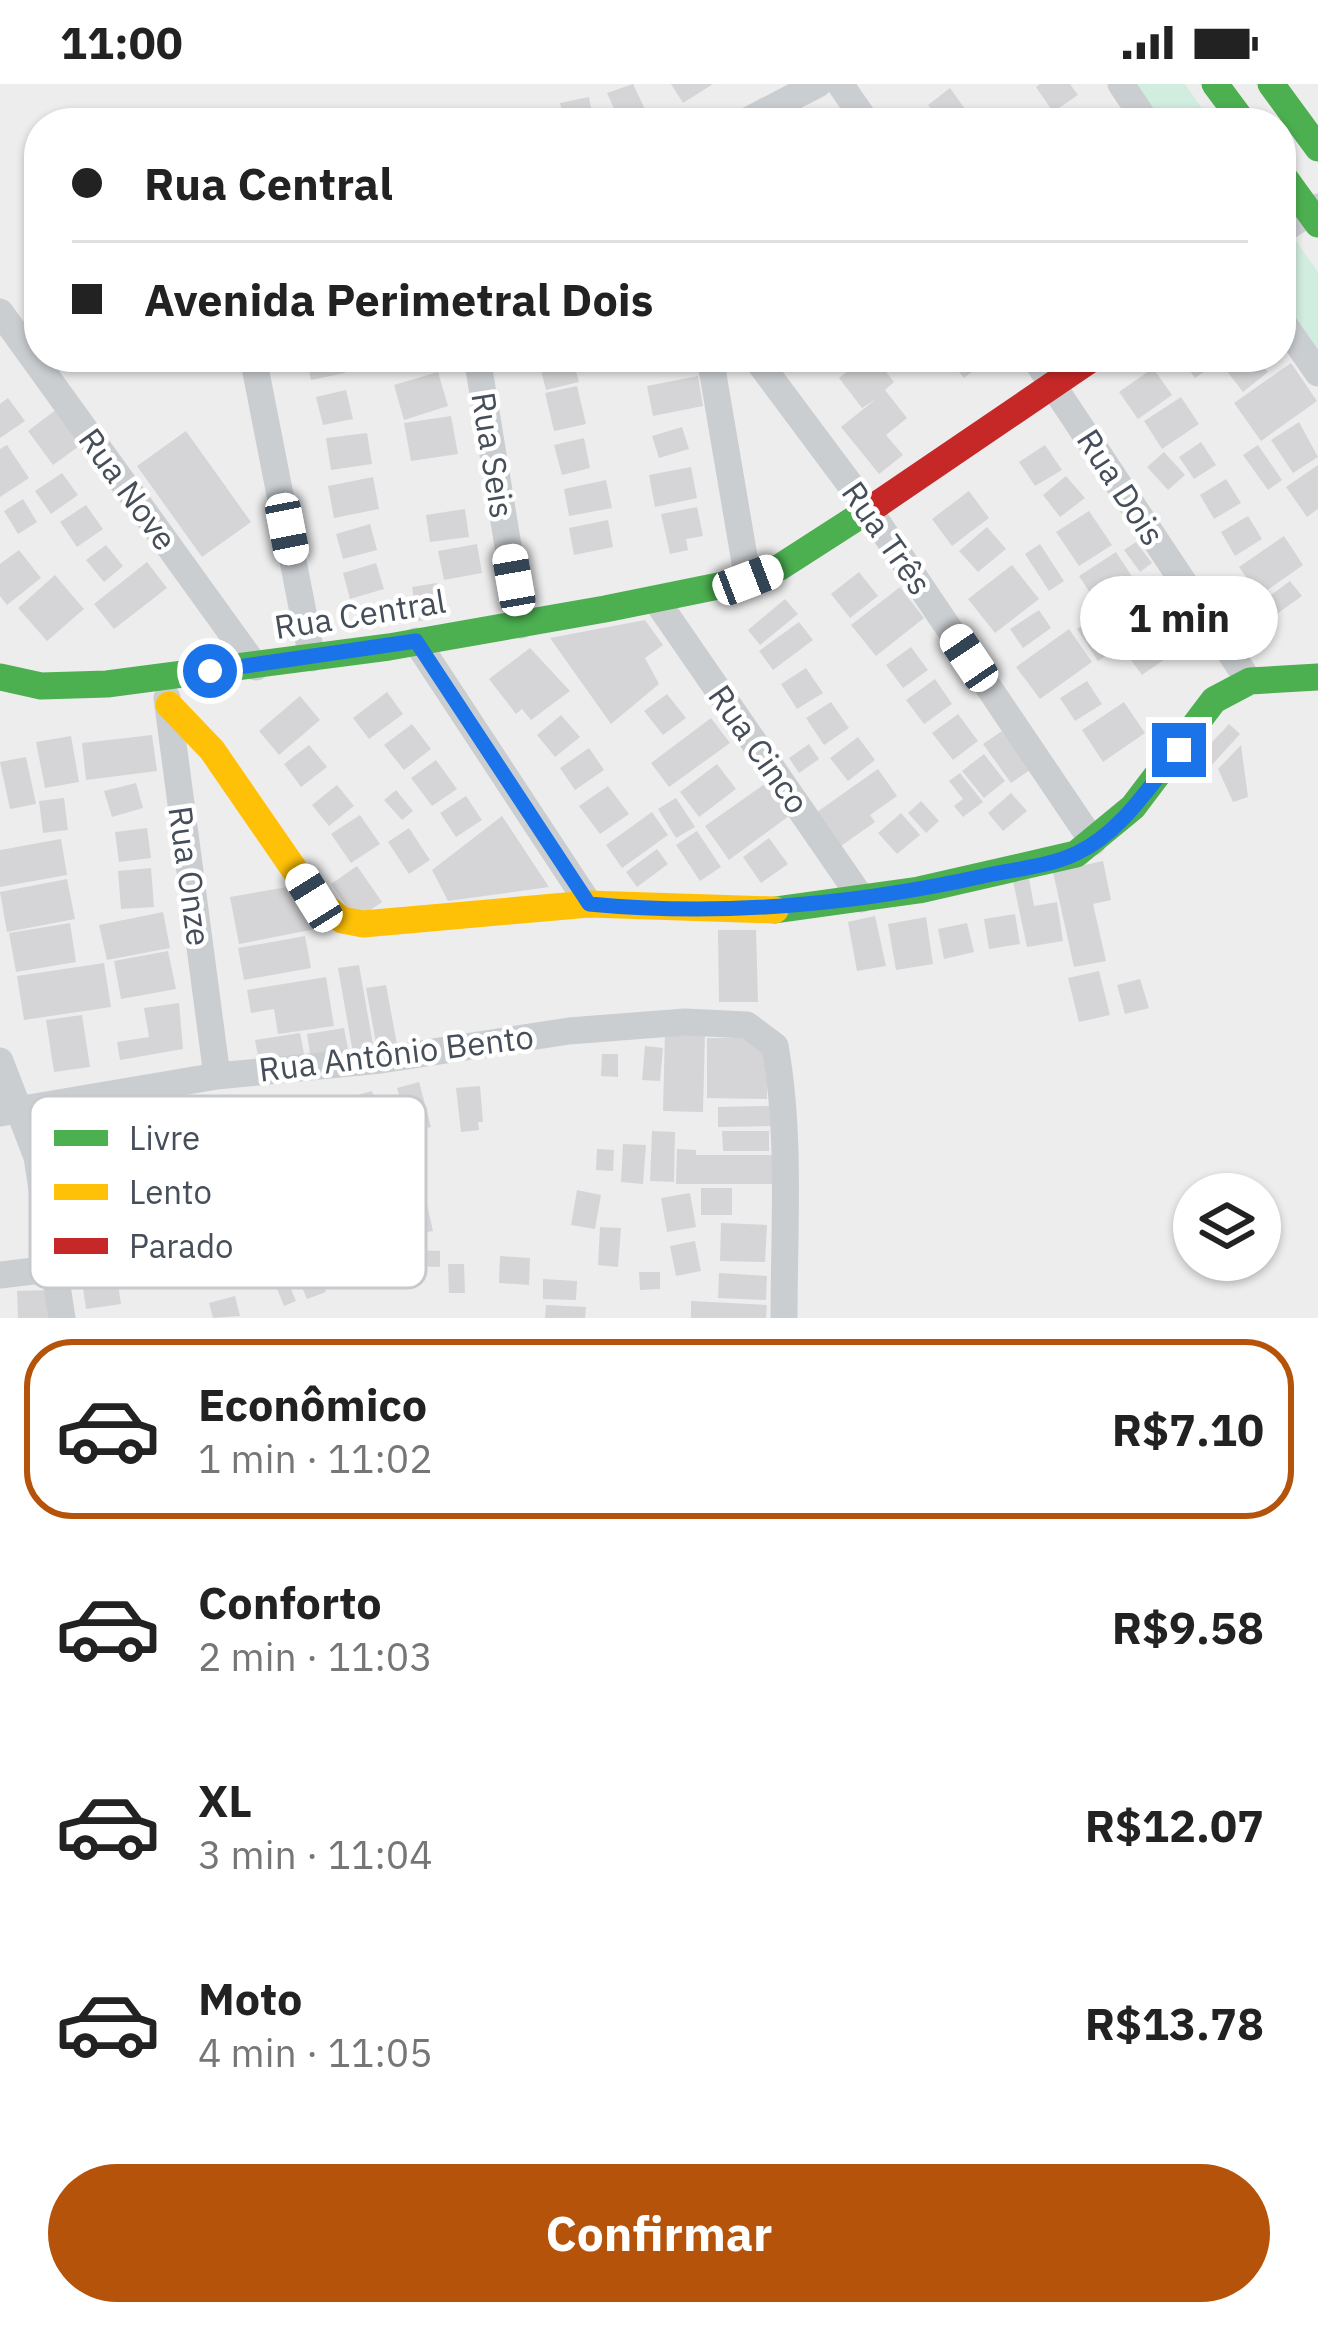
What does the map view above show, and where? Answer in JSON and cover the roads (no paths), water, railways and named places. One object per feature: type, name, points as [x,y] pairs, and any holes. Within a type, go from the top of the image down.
[{"type":"street","points":[[772,108],[818,84]]},
{"type":"street","points":[[1296,118],[1318,148]]},
{"type":"street","name":"Rua Nove","points":[[0,312],[24,345]]},
{"type":"street","points":[[1296,341],[1318,373]]},
{"type":"street","name":"Rua Nove","points":[[43,372],[256,667]]},
{"type":"street","points":[[256,372],[312,658]]},
{"type":"street","name":"Rua Seis","points":[[479,372],[521,625]]},
{"type":"street","points":[[713,372],[748,580]]},
{"type":"street","name":"Rua Três","points":[[766,372],[869,510],[1093,842]]},
{"type":"street","name":"Rua Dois","points":[[1045,372],[1247,678]]},
{"type":"street","name":"Rua Central","points":[[0,677],[53,688],[256,667],[521,625],[748,580],[780,568],[1073,372]]},
{"type":"street","name":"Rua Cinco","points":[[656,600],[862,899]]},
{"type":"street","points":[[416,641],[589,904]]},
{"type":"street","name":"Rua Onze","points":[[164,676],[217,1076]]},
{"type":"street","points":[[169,705],[212,750],[314,898],[342,920],[393,923],[589,904],[766,911],[862,899],[1045,862],[1093,842],[1133,807],[1214,700],[1247,678],[1318,677]]},
{"type":"street","name":"Rua Antônio Bento","points":[[95,1096],[569,1031],[685,1022],[747,1024],[776,1046],[778,1058],[784,1113],[784,1318]]},
{"type":"street","points":[[0,1061],[9,1110],[30,1145]]},
{"type":"street","points":[[0,1275],[30,1271]]},
{"type":"street","points":[[60,1288],[62,1318]]}]
